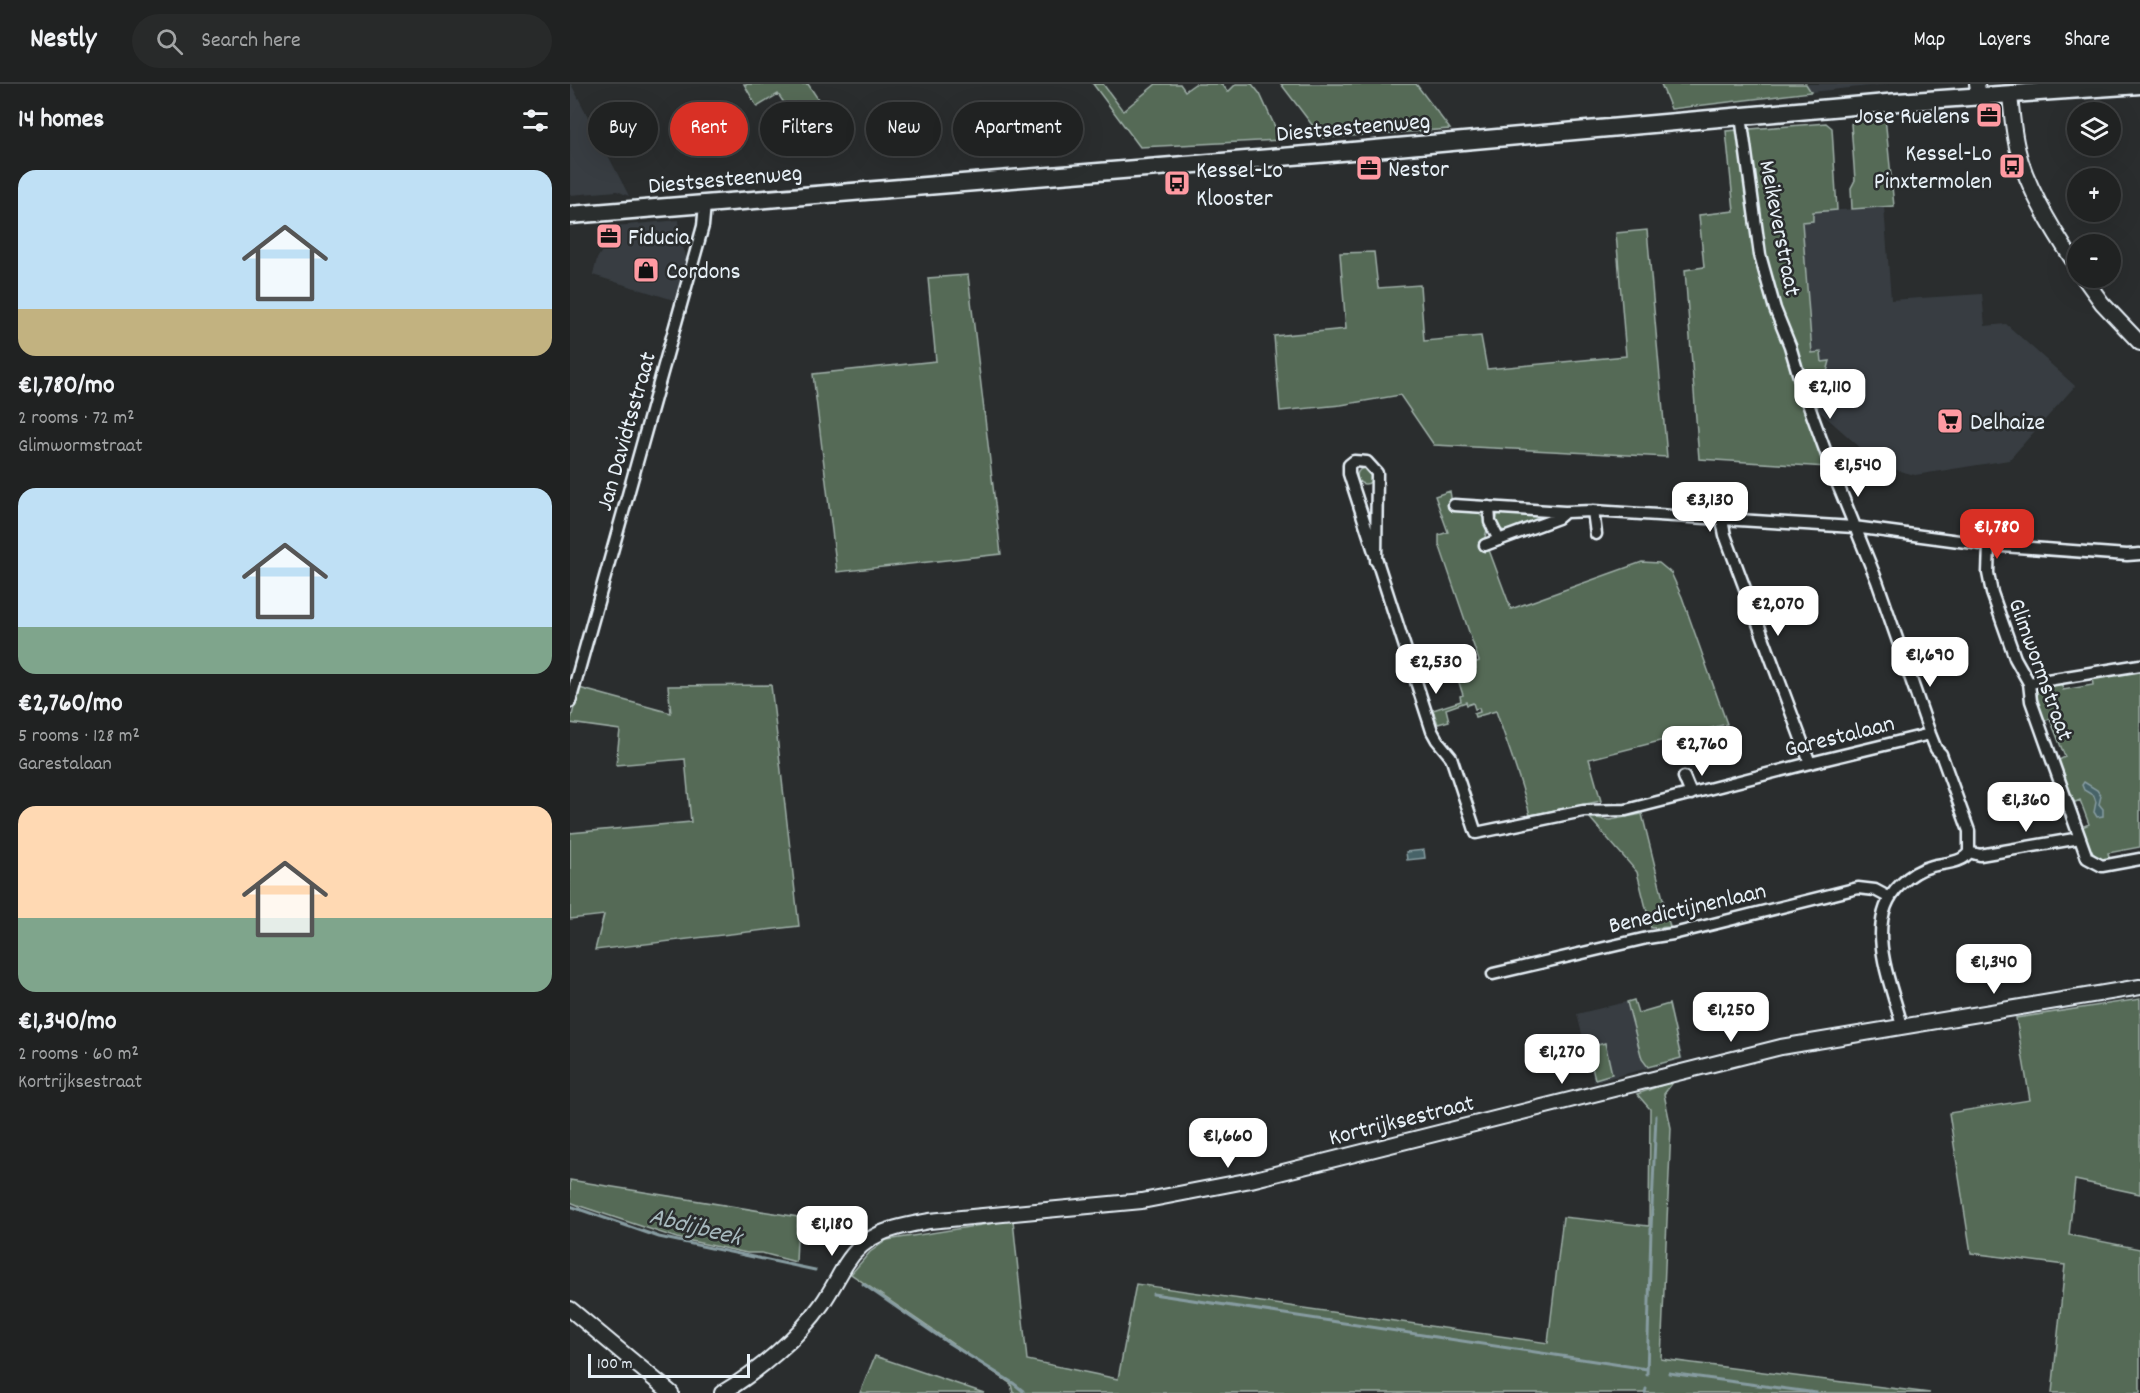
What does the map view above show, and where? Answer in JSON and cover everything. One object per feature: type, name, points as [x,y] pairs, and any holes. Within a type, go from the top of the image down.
[{"type":"main road","name":"Diestsesteenweg","points":[[570,215],[1330,153],[1740,116],[1978,91],[2010,95],[2140,85]]},
{"type":"street","points":[[2010,95],[2014,131],[2022,166],[2046,215],[2067,250]]},
{"type":"street","name":"Meikeverstraat","points":[[1740,116],[1761,255],[1775,309],[1790,345],[1803,390],[1854,527],[1877,581],[1935,749],[1941,754],[1969,831],[1969,852]]},
{"type":"street","name":"Jan Davidtsstraat","points":[[570,702],[700,237],[705,204]]},
{"type":"street","points":[[2091,288],[2102,303],[2140,343]]},
{"type":"street","points":[[1354,461],[1364,461],[1377,473],[1376,561],[1349,474],[1349,465],[1354,461]]},
{"type":"street","points":[[1356,495],[1377,494]]},
{"type":"street","points":[[1454,505],[1854,527],[1989,545],[2140,554]]},
{"type":"street","points":[[1489,507],[1490,522],[1499,540]]},
{"type":"street","points":[[1593,511],[1596,534]]},
{"type":"street","points":[[1485,545],[1558,518],[1565,512]]},
{"type":"street","points":[[1722,520],[1725,535],[1810,763]]},
{"type":"street","name":"Glimwormstraat","points":[[1989,545],[1988,573],[1992,593],[2015,658],[2029,683],[2031,701],[2087,858],[2102,866],[2140,859]]},
{"type":"street","name":"Garestalaan","points":[[1376,561],[1432,731],[1451,757],[1476,833],[1583,811],[1626,810],[1930,734]]},
{"type":"street","points":[[2029,683],[2140,665]]},
{"type":"street","points":[[1684,777],[1691,794]]},
{"type":"street","points":[[1902,1026],[1883,954],[1881,936],[1886,904],[1902,883],[1926,867],[1964,859],[1969,852],[1980,855],[2080,838]]},
{"type":"street","name":"Benedictijnenlaan","points":[[1493,975],[1647,938],[1673,934],[1858,888],[1875,890],[1890,898]]},
{"type":"street","name":"Kortrijksestraat","points":[[722,1393],[744,1378],[803,1326],[822,1304],[848,1261],[862,1245],[881,1232],[929,1221],[1142,1200],[1218,1187],[1769,1050],[2140,987]]},
{"type":"street","points":[[570,1309],[671,1393]]},
{"type":"shaded area","points":[[571,84],[588,117],[588,156],[608,156],[629,196],[617,191],[570,195]]},
{"type":"shaded area","points":[[1806,84],[1888,84],[1811,92]]},
{"type":"shaded area","points":[[1884,207],[1891,300],[1982,294],[1985,326],[2006,324],[2075,386],[2009,460],[1915,475],[1881,466],[1817,409],[1821,353],[1812,353],[1802,222],[1813,221],[1812,212]]},
{"type":"shaded area","points":[[679,220],[680,240],[687,258],[674,300],[593,275],[597,259],[606,244],[605,227]]},
{"type":"shaded area","points":[[1634,1000],[1638,1013],[1670,1004],[1683,1059],[1594,1082],[1577,1014]]},
{"type":"green space","points":[[744,84],[808,84],[820,102],[783,102],[778,94],[765,102],[760,102],[757,107]]},
{"type":"green space","points":[[1093,84],[1103,84],[1123,111],[1156,84],[1180,84],[1185,91],[1195,84],[1222,84],[1228,92],[1236,84],[1252,84],[1260,94],[1281,140],[1140,147]]},
{"type":"green space","points":[[1281,84],[1416,84],[1450,129],[1322,138]]},
{"type":"green space","points":[[1661,84],[1806,84],[1811,92],[1671,109]]},
{"type":"green space","points":[[1885,117],[1894,206],[1852,209],[1851,188],[1855,180],[1851,124],[1854,120]]},
{"type":"green space","points":[[1826,123],[1832,128],[1837,210],[1813,212],[1813,221],[1802,222],[1812,353],[1821,352],[1822,362],[1830,361],[1817,409],[1827,467],[1699,459],[1685,270],[1704,267],[1699,215],[1734,211],[1726,131]]},
{"type":"green space","points":[[1647,230],[1667,457],[1434,445],[1400,395],[1341,405],[1280,411],[1274,336],[1346,329],[1340,253],[1374,252],[1378,288],[1420,285],[1424,341],[1481,336],[1487,369],[1626,356],[1616,233]]},
{"type":"green space","points":[[968,275],[1001,554],[837,572],[813,374],[936,361],[928,278]]},
{"type":"green space","points":[[1365,468],[1373,476],[1365,484],[1357,476]]},
{"type":"green space","points":[[1450,491],[1453,510],[1478,513],[1485,520],[1488,526],[1483,544],[1486,551],[1489,550],[1511,609],[1642,562],[1659,563],[1671,573],[1682,597],[1727,724],[1589,759],[1601,801],[1530,815],[1496,711],[1475,717],[1474,714],[1480,712],[1479,708],[1475,709],[1473,703],[1467,705],[1466,702],[1446,709],[1449,721],[1438,724],[1433,710],[1461,701],[1460,696],[1463,695],[1454,667],[1473,661],[1476,669],[1475,660],[1479,661],[1439,544],[1439,535],[1448,532],[1435,496]]},
{"type":"green space","points":[[1499,512],[1551,514],[1551,517],[1507,532],[1495,523]]},
{"type":"green space","points":[[2140,669],[2140,847],[2108,853],[2110,861],[2103,860],[2093,854],[2088,845],[2082,827],[2089,824],[2080,800],[2073,803],[2057,761],[2065,757],[2050,719],[2042,721],[2036,692],[2041,686],[2061,682],[2063,690],[2093,685],[2092,677]]},
{"type":"green space","points":[[771,685],[799,926],[595,950],[604,915],[570,919],[570,833],[691,822],[685,759],[616,765],[620,730],[570,723],[579,688],[671,713],[668,686]]},
{"type":"green space","points":[[1642,814],[1670,927],[1651,928],[1637,872],[1589,817],[1610,820]]},
{"type":"green space","points":[[2140,999],[2140,1194],[2075,1180],[2069,1235],[2140,1249],[2140,1393],[2052,1393],[2065,1265],[1971,1253],[1949,1113],[2030,1100],[2016,1018]]},
{"type":"green space","points":[[1634,1000],[1638,1013],[1669,1004],[1681,1058],[1648,1067],[1642,1059],[1627,1002]]},
{"type":"green space","points":[[1605,1043],[1612,1074],[1595,1079],[1587,1048]]},
{"type":"green space","points":[[1674,1081],[1664,1094],[1671,1128],[1661,1359],[1930,1393],[1013,1393],[1011,1384],[851,1274],[870,1252],[887,1240],[1013,1220],[1027,1360],[1118,1379],[1136,1284],[1548,1343],[1563,1217],[1649,1226],[1650,1109],[1637,1094]]},
{"type":"green space","points":[[570,1180],[798,1217],[796,1262],[762,1253],[747,1253],[677,1238],[580,1206],[570,1202]]},
{"type":"green space","points":[[875,1356],[984,1393],[860,1393]]},
{"type":"water","points":[[2084,782],[2097,790],[2101,796],[2099,804],[2103,809],[2103,816],[2097,817],[2094,812],[2096,802],[2094,796],[2084,790],[2082,785]]},
{"type":"water","points":[[1424,850],[1425,858],[1407,860],[1406,852]]},
{"type":"waterway","points":[[1647,1375],[1656,1116]]},
{"type":"waterway","name":"Abdijbeek","points":[[570,1206],[659,1237],[815,1270]]},
{"type":"waterway","name":"Abdijbeek","points":[[863,1284],[1023,1391]]},
{"type":"waterway","points":[[1153,1294],[1647,1369]]},
{"type":"waterway","points":[[1669,1373],[1817,1393]]},
{"type":"waterway","points":[[1645,1393],[1646,1389]]},
{"type":"place","name":"Jose Ruelens","points":[[1989,115]]},
{"type":"place","name":"Kessel-Lo Pinxtermolen","points":[[2012,166]]},
{"type":"place","name":"Nestor","points":[[1369,168]]},
{"type":"place","name":"Kessel-Lo Klooster","points":[[1177,183]]},
{"type":"place","name":"Fiducia","points":[[609,236]]},
{"type":"place","name":"Cordons","points":[[646,270]]},
{"type":"place","name":"Delhaize","points":[[1950,421]]}]
